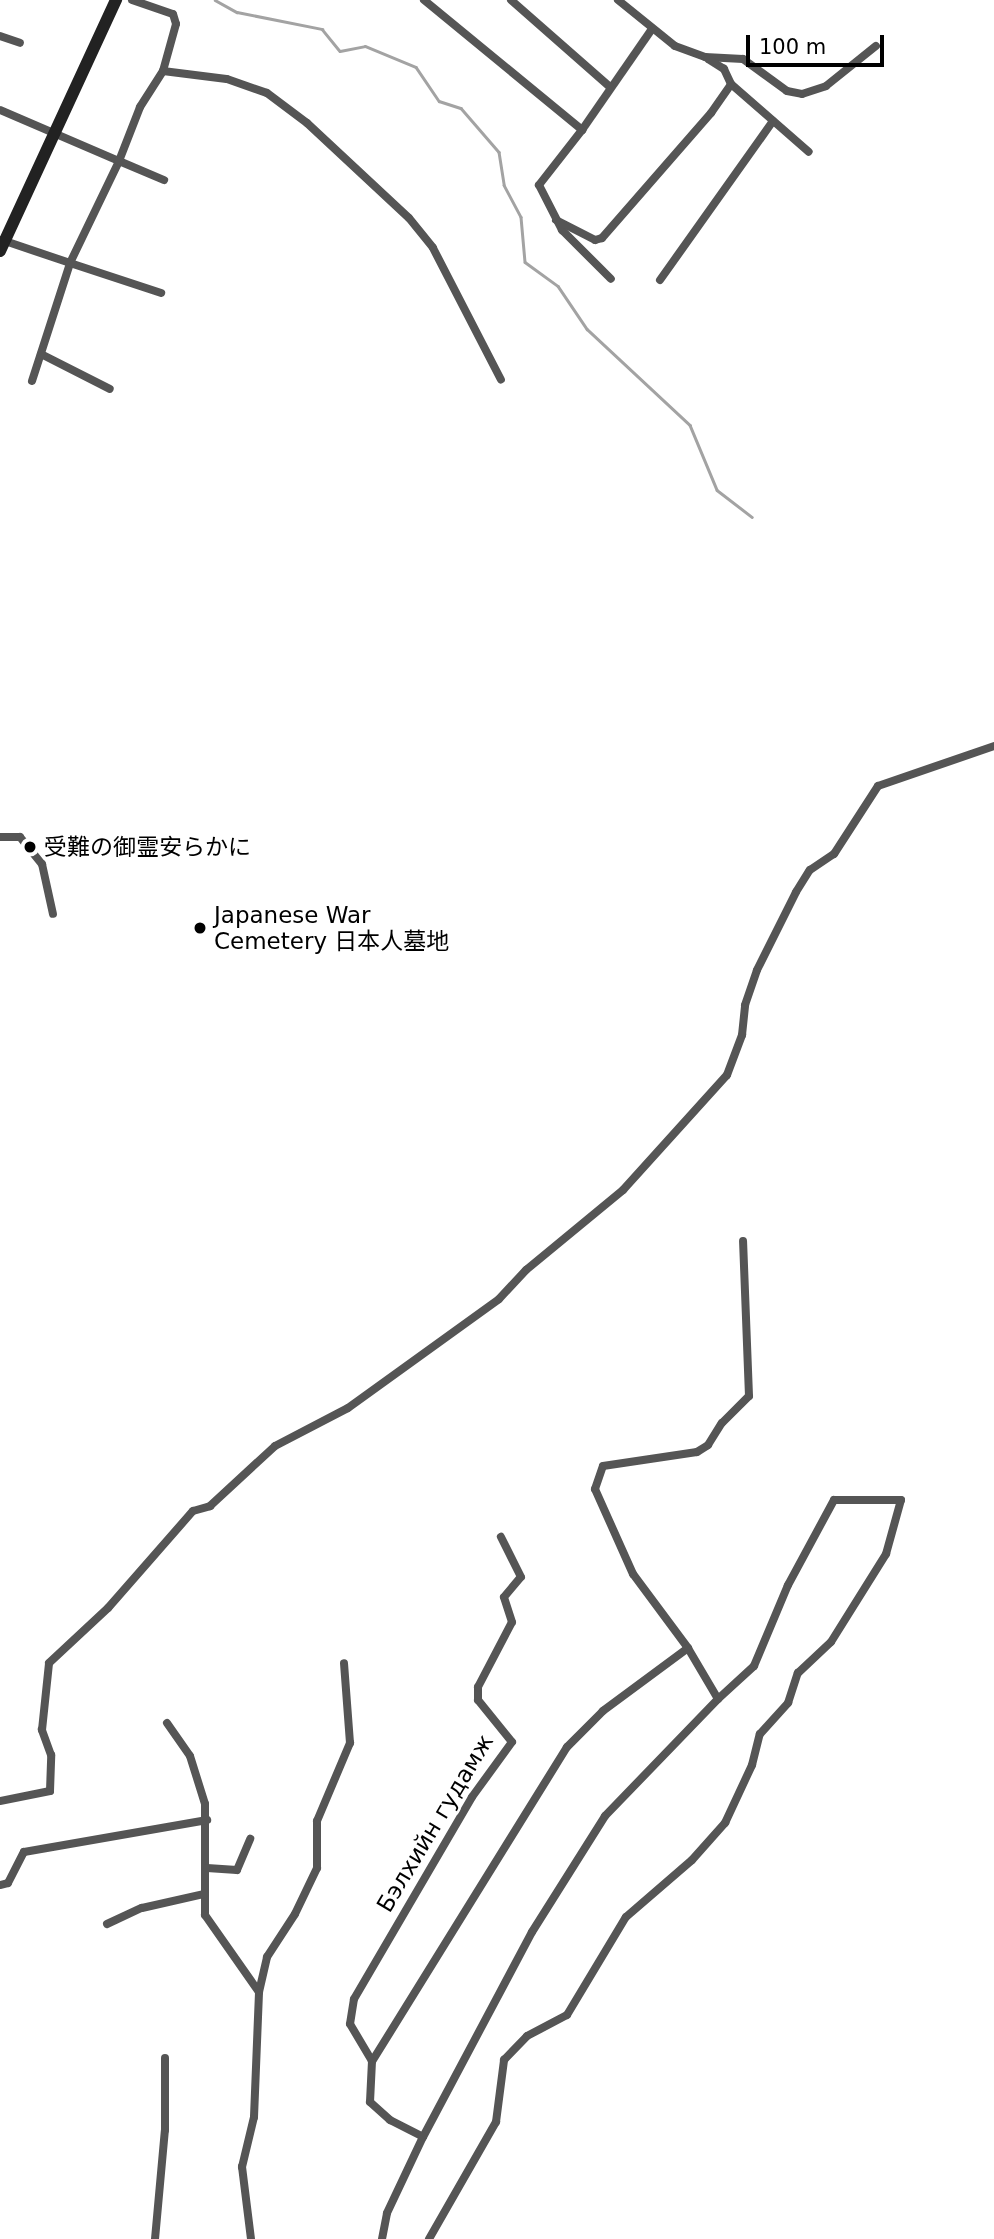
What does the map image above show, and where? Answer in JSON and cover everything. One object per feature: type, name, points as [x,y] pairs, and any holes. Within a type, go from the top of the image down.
[{"type":"main road","points":[[2,244],[116,0]]},
{"type":"street","points":[[32,381],[70,263],[119,161],[140,107],[163,71],[176,24],[173,14],[132,0]]},
{"type":"street","points":[[424,0],[582,130]]},
{"type":"street","points":[[511,0],[610,87]]},
{"type":"street","points":[[618,0],[675,46],[705,57],[724,69],[731,84],[809,152]]},
{"type":"street","points":[[611,279],[578,248],[556,220],[539,185],[582,130],[652,29]]},
{"type":"street","points":[[0,36],[20,43]]},
{"type":"street","points":[[705,57],[743,59],[771,83],[802,94],[826,86],[876,46]]},
{"type":"street","points":[[163,71],[227,79],[267,93],[359,169],[433,248],[502,380]]},
{"type":"street","points":[[556,220],[595,240],[601,238],[711,113],[731,84]]},
{"type":"street","points":[[0,110],[164,180]]},
{"type":"street","points":[[660,280],[773,121]]},
{"type":"street","points":[[2,244],[161,293]]},
{"type":"street","points":[[41,354],[110,389]]},
{"type":"street","points":[[0,1801],[50,1791],[51,1755],[41,1730],[49,1663],[108,1608],[193,1511],[210,1506],[275,1446],[348,1408],[499,1299],[526,1270],[623,1191],[727,1075],[742,1035],[745,1005],[757,970],[796,892],[810,870],[834,854],[878,786],[994,747]]},
{"type":"street","points":[[0,837],[20,837],[42,864],[53,914]]},
{"type":"street","points":[[718,1699],[688,1648],[634,1574],[595,1489],[603,1466],[697,1452],[708,1445],[722,1423],[749,1396],[743,1241]]},
{"type":"street","points":[[382,2239],[387,2213],[423,2137],[532,1932],[605,1816],[718,1699],[754,1666],[788,1585],[835,1500],[901,1500],[886,1554],[831,1642],[798,1673],[788,1703],[760,1734],[752,1765],[725,1823],[692,1860],[626,1917],[567,2015],[527,2036],[505,2060],[496,2122],[429,2239]]},
{"type":"street","name":"Бэлхийн гудамж","points":[[372,2061],[350,2024],[354,1999],[472,1797],[512,1742],[478,1700],[478,1687],[512,1622],[504,1597],[521,1577],[501,1537]]},
{"type":"street","points":[[423,2137],[390,2120],[370,2102],[372,2061],[567,1747],[603,1711],[688,1648]]},
{"type":"street","points":[[251,2239],[242,2167],[254,2117],[259,1992],[267,1957],[295,1914],[317,1868],[317,1821],[351,1743],[344,1663]]},
{"type":"street","points":[[167,1723],[190,1756],[206,1820],[205,1915],[259,1992]]},
{"type":"street","points":[[0,1885],[8,1884],[24,1852],[206,1820]]},
{"type":"street","points":[[207,1868],[237,1870],[250,1839]]},
{"type":"street","points":[[107,1924],[142,1909],[204,1894]]},
{"type":"street","points":[[155,2239],[165,2130],[165,2058]]},
{"type":"waterway","points":[[215,0],[237,12],[322,29],[340,51],[365,46],[416,67],[439,101],[461,108],[499,152],[504,185],[521,217],[525,262],[558,286],[587,329],[690,425],[717,490],[752,517]]},
{"type":"place","name":"受難の御霊安らかに","points":[[30,847]]},
{"type":"place","name":"Japanese War Cemetery 日本人墓地","points":[[200,928]]}]
